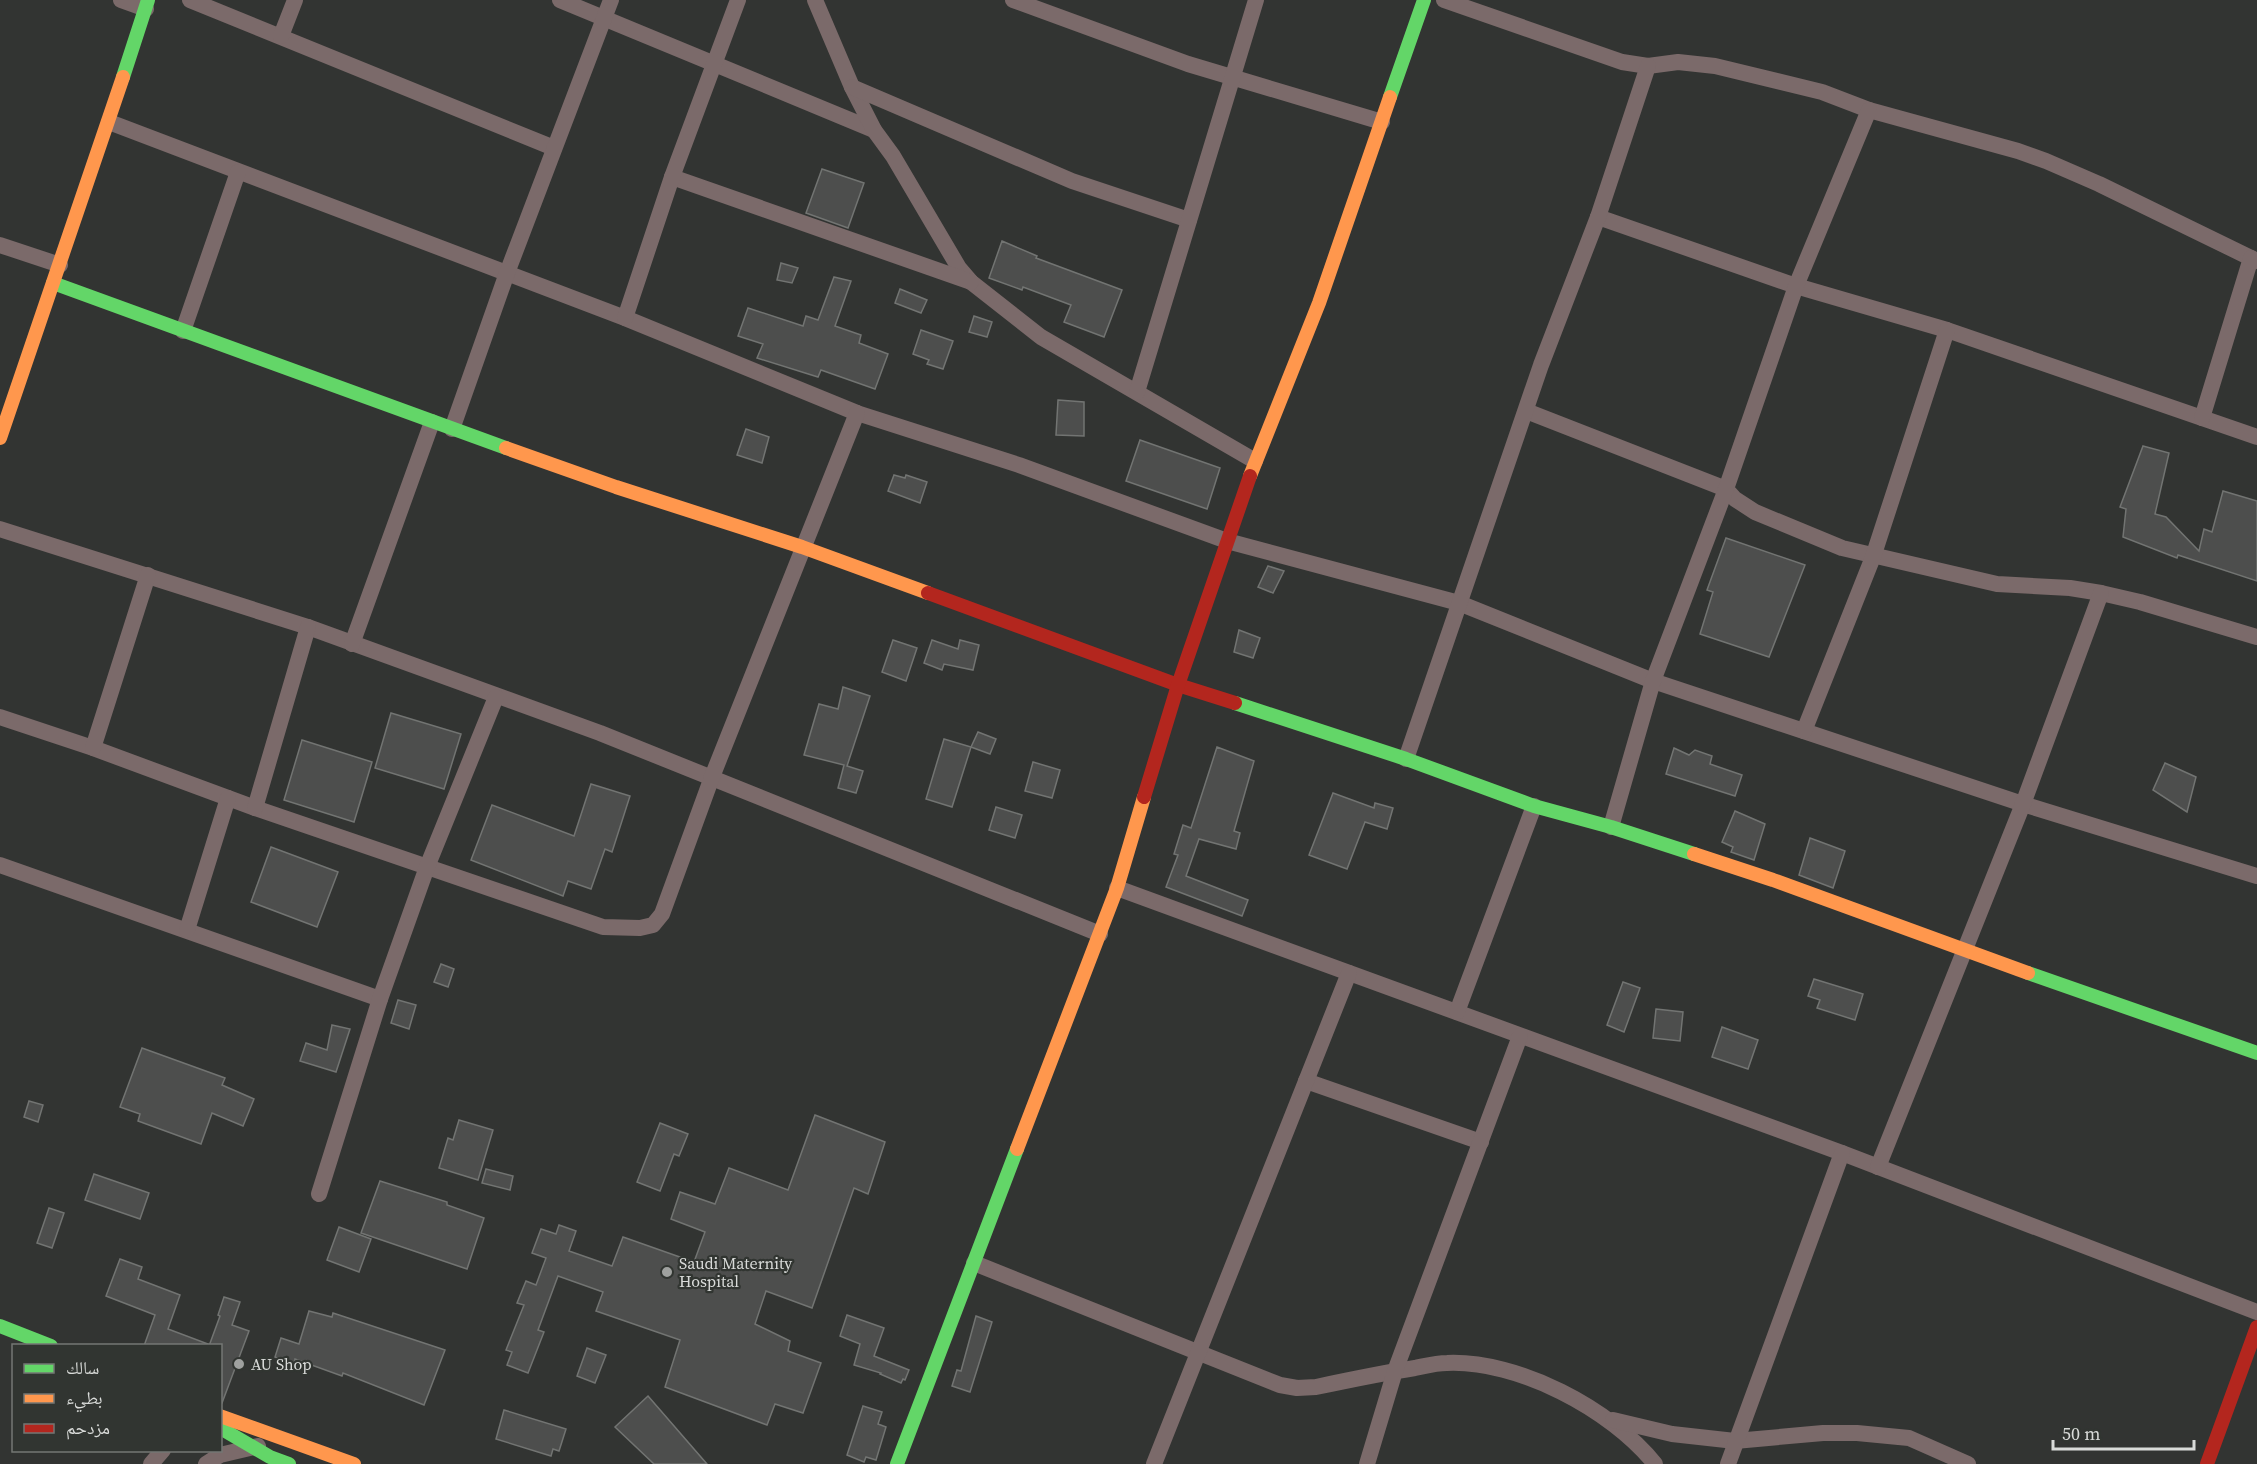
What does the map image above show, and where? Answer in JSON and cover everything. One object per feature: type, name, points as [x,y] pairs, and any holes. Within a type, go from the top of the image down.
[{"type":"street","points":[[0,438],[7,390],[60,265],[147,4],[121,0]]},
{"type":"street","points":[[190,0],[554,148]]},
{"type":"street","points":[[281,36],[296,0]]},
{"type":"street","points":[[560,0],[874,130]]},
{"type":"street","points":[[452,429],[507,273],[611,0]]},
{"type":"street","points":[[625,318],[672,177],[738,0]]},
{"type":"street","points":[[815,0],[852,87],[874,130],[893,156],[959,268],[971,282],[1041,337],[1255,461]]},
{"type":"street","points":[[1013,0],[1188,64],[1382,122]]},
{"type":"street","points":[[1137,392],[1256,0]]},
{"type":"street","points":[[897,1464],[1117,888],[1178,685],[1227,541],[1255,461],[1319,303],[1424,0]]},
{"type":"street","points":[[1444,0],[1622,62],[1648,66],[1678,63],[1715,66],[1822,92],[1869,110],[2018,151],[2046,161],[2254,260],[2202,418]]},
{"type":"street","points":[[1406,759],[1540,365],[1598,217],[1648,66]]},
{"type":"street","points":[[852,87],[1080,184],[1189,220]]},
{"type":"street","points":[[1611,827],[1653,681],[1726,489],[1796,286],[1869,110]]},
{"type":"street","points":[[109,122],[625,318],[857,413],[1019,465],[1227,541],[1459,603],[1653,681],[2023,804],[2257,876]]},
{"type":"street","points":[[183,331],[238,172]]},
{"type":"street","points":[[672,177],[971,282]]},
{"type":"street","points":[[1598,217],[1796,286],[1947,330],[2257,437]]},
{"type":"street","points":[[0,245],[60,265]]},
{"type":"street","points":[[53,283],[616,487],[802,547],[1178,685],[1406,759],[1534,806],[1611,827],[1773,880],[1964,951],[2257,1053]]},
{"type":"street","points":[[1804,731],[1874,557],[1947,330]]},
{"type":"street","points":[[1526,411],[1726,489],[1735,499],[1755,512],[1842,548],[1997,584],[2070,588],[2101,593],[2140,602],[2257,637]]},
{"type":"street","points":[[0,717],[93,748],[255,808],[603,927],[640,928],[653,925],[662,914],[712,777],[857,413]]},
{"type":"street","points":[[352,644],[432,422]]},
{"type":"street","points":[[0,529],[148,574],[308,627],[600,733],[1100,934]]},
{"type":"street","points":[[93,748],[148,574]]},
{"type":"street","points":[[1878,1167],[2023,804],[2101,593]]},
{"type":"street","points":[[255,808],[308,627]]},
{"type":"street","points":[[319,1194],[381,999],[427,867],[496,697]]},
{"type":"street","points":[[187,930],[228,798]]},
{"type":"street","points":[[1457,1012],[1534,806]]},
{"type":"street","points":[[0,865],[381,999]]},
{"type":"street","points":[[1117,888],[1842,1153],[2257,1312]]},
{"type":"street","points":[[1154,1464],[1349,973]]},
{"type":"street","points":[[1367,1464],[1395,1371],[1520,1036]]},
{"type":"street","points":[[1306,1081],[1481,1142]]},
{"type":"street","points":[[1728,1464],[1842,1153]]},
{"type":"street","points":[[974,1263],[1280,1385],[1297,1388],[1316,1387],[1447,1363],[1493,1367],[1541,1382],[1606,1418],[1640,1445],[1654,1464]]},
{"type":"street","points":[[0,1326],[46,1344]]},
{"type":"street","points":[[2207,1464],[2257,1327]]},
{"type":"street","points":[[1606,1418],[1672,1434],[1735,1441],[1786,1435],[1857,1433],[1909,1438],[1968,1464]]},
{"type":"street","points":[[222,1425],[244,1426],[354,1464]]},
{"type":"street","points":[[222,1426],[253,1448],[289,1464]]},
{"type":"street","points":[[206,1464],[220,1455],[253,1448],[278,1437]]},
{"type":"street","points":[[151,1464],[161,1452]]},
{"type":"building","points":[[822,169],[864,183],[848,228],[806,213]]},
{"type":"building","points":[[1002,241],[1037,256],[1036,258],[1122,290],[1104,337],[1064,322],[1071,305],[1023,287],[1022,290],[989,278]]},
{"type":"building","points":[[781,263],[798,268],[792,283],[777,280]]},
{"type":"building","points":[[834,277],[851,281],[835,326],[861,335],[859,343],[888,354],[875,389],[821,370],[818,377],[757,358],[763,344],[738,336],[748,308],[803,326],[806,316],[818,320]]},
{"type":"building","points":[[900,289],[927,300],[921,313],[895,303]]},
{"type":"building","points":[[974,316],[992,322],[987,337],[969,332]]},
{"type":"building","points":[[921,330],[953,341],[943,369],[927,364],[929,360],[913,354]]},
{"type":"building","points":[[1058,400],[1084,402],[1084,436],[1056,435]]},
{"type":"building","points":[[746,429],[769,437],[762,463],[737,455]]},
{"type":"building","points":[[1140,440],[1220,468],[1207,509],[1126,481]]},
{"type":"building","points":[[2143,446],[2169,453],[2155,514],[2166,517],[2199,551],[2204,529],[2212,532],[2223,491],[2257,501],[2257,581],[2178,555],[2177,558],[2123,537],[2126,509],[2120,507]]},
{"type":"building","points":[[894,475],[905,478],[906,475],[927,482],[920,503],[888,491]]},
{"type":"building","points":[[1726,538],[1805,565],[1769,657],[1700,634],[1713,592],[1707,590]]},
{"type":"building","points":[[1268,566],[1284,571],[1273,593],[1258,587]]},
{"type":"building","points":[[1239,630],[1260,638],[1253,658],[1234,652]]},
{"type":"building","points":[[893,640],[917,648],[906,681],[882,672]]},
{"type":"building","points":[[932,640],[958,649],[960,640],[979,645],[973,670],[944,664],[942,670],[924,663]]},
{"type":"building","points":[[843,687],[870,696],[847,766],[863,771],[856,793],[838,788],[844,765],[804,755],[819,704],[838,709]]},
{"type":"building","points":[[391,713],[461,734],[444,789],[375,768]]},
{"type":"building","points":[[978,732],[996,739],[990,754],[971,747]]},
{"type":"building","points":[[944,739],[971,747],[952,807],[926,799]]},
{"type":"building","points":[[302,740],[372,762],[354,822],[284,800]]},
{"type":"building","points":[[1217,747],[1254,761],[1234,831],[1240,833],[1236,849],[1199,839],[1186,876],[1248,900],[1242,916],[1166,887],[1178,855],[1174,854],[1183,825],[1191,828]]},
{"type":"building","points":[[1674,748],[1689,755],[1695,750],[1712,756],[1710,764],[1742,775],[1735,796],[1666,774]]},
{"type":"building","points":[[1033,762],[1060,770],[1052,798],[1025,791]]},
{"type":"building","points":[[2165,763],[2196,777],[2187,812],[2153,790]]},
{"type":"building","points":[[591,784],[630,796],[612,852],[605,849],[591,889],[568,881],[563,896],[471,860],[492,805],[574,836]]},
{"type":"building","points":[[1333,793],[1374,808],[1375,803],[1393,808],[1387,829],[1365,822],[1347,869],[1309,855]]},
{"type":"building","points":[[996,807],[1022,815],[1015,838],[989,830]]},
{"type":"building","points":[[1735,811],[1765,824],[1754,860],[1731,852],[1733,847],[1722,842]]},
{"type":"building","points":[[1810,838],[1845,851],[1833,888],[1799,875]]},
{"type":"building","points":[[271,847],[338,872],[317,927],[251,902]]},
{"type":"building","points":[[441,964],[454,969],[448,987],[434,982]]},
{"type":"building","points":[[1814,979],[1863,994],[1855,1020],[1817,1008],[1820,1000],[1808,996]]},
{"type":"building","points":[[1623,982],[1640,988],[1624,1032],[1607,1025]]},
{"type":"building","points":[[398,1000],[416,1005],[409,1029],[391,1023]]},
{"type":"building","points":[[1656,1009],[1683,1012],[1680,1041],[1653,1038]]},
{"type":"building","points":[[332,1025],[350,1029],[336,1072],[300,1061],[306,1043],[327,1050]]},
{"type":"building","points":[[1722,1027],[1758,1040],[1748,1069],[1712,1057]]},
{"type":"building","points":[[142,1048],[225,1078],[222,1085],[254,1099],[243,1126],[212,1113],[201,1144],[138,1121],[140,1114],[120,1107]]},
{"type":"building","points":[[29,1101],[43,1105],[38,1122],[24,1117]]},
{"type":"building","name":"Saudi Maternity Hospital","points":[[815,1115],[885,1142],[868,1194],[854,1188],[812,1308],[766,1291],[755,1324],[790,1341],[788,1351],[821,1363],[803,1413],[775,1404],[767,1425],[665,1387],[680,1340],[596,1311],[603,1292],[558,1276],[538,1330],[544,1332],[528,1373],[507,1365],[512,1352],[506,1350],[524,1305],[517,1303],[526,1281],[536,1285],[546,1258],[532,1253],[541,1229],[556,1234],[559,1225],[576,1231],[569,1251],[612,1266],[623,1237],[694,1262],[705,1232],[671,1219],[680,1192],[715,1204],[729,1168],[788,1190]]},
{"type":"building","points":[[459,1120],[493,1130],[478,1180],[439,1168],[448,1138],[453,1140]]},
{"type":"building","points":[[660,1123],[688,1134],[679,1156],[674,1154],[660,1191],[637,1182]]},
{"type":"building","points":[[486,1169],[513,1176],[510,1190],[482,1183]]},
{"type":"building","points":[[94,1174],[149,1193],[140,1219],[85,1200]]},
{"type":"building","points":[[380,1181],[447,1202],[447,1205],[484,1218],[467,1269],[361,1233]]},
{"type":"building","points":[[49,1208],[64,1213],[52,1248],[37,1243]]},
{"type":"building","points":[[339,1227],[371,1239],[359,1272],[327,1260]]},
{"type":"building","points":[[120,1259],[142,1267],[138,1279],[180,1295],[168,1329],[208,1344],[145,1344],[155,1315],[106,1296]]},
{"type":"building","points":[[224,1297],[240,1302],[232,1325],[249,1331],[222,1403],[222,1344],[210,1344],[220,1316],[218,1315]]},
{"type":"building","points":[[309,1311],[332,1317],[333,1313],[445,1350],[424,1405],[343,1373],[342,1376],[295,1359],[294,1364],[275,1357],[281,1338],[299,1344]]},
{"type":"building","points":[[847,1315],[884,1328],[874,1356],[909,1370],[905,1380],[903,1379],[901,1383],[881,1373],[854,1365],[860,1344],[840,1336]]},
{"type":"building","points":[[976,1316],[992,1322],[970,1392],[952,1386],[957,1370],[961,1371]]},
{"type":"building","points":[[587,1348],[606,1355],[595,1383],[577,1376]]},
{"type":"building","points":[[648,1396],[707,1464],[654,1464],[615,1427]]},
{"type":"building","points":[[863,1406],[882,1412],[878,1424],[886,1427],[876,1460],[866,1457],[864,1462],[847,1455]]},
{"type":"building","points":[[504,1410],[566,1429],[559,1451],[553,1449],[551,1456],[496,1439]]},
{"type":"traffic: fast","points":[[123,77],[148,0]]},
{"type":"traffic: fast","points":[[1390,97],[1424,0]]},
{"type":"traffic: fast","points":[[53,283],[506,448]]},
{"type":"traffic: fast","points":[[1235,703],[1406,759],[1534,806],[1611,827],[1694,854]]},
{"type":"traffic: fast","points":[[2028,973],[2257,1053]]},
{"type":"traffic: fast","points":[[897,1464],[1017,1149]]},
{"type":"traffic: fast","points":[[0,1326],[46,1344]]},
{"type":"traffic: fast","points":[[222,1429],[270,1457],[289,1464]]},
{"type":"traffic: slow","points":[[0,438],[123,77]]},
{"type":"traffic: slow","points":[[1250,476],[1319,303],[1390,97]]},
{"type":"traffic: slow","points":[[506,448],[616,487],[802,547],[928,593]]},
{"type":"traffic: slow","points":[[1017,1149],[1117,888],[1144,797]]},
{"type":"traffic: slow","points":[[1694,854],[1773,880],[2028,973]]},
{"type":"traffic: slow","points":[[222,1417],[354,1464]]},
{"type":"traffic: jam","points":[[1144,797],[1178,685],[1250,476]]},
{"type":"traffic: jam","points":[[928,593],[1178,685],[1235,703]]},
{"type":"traffic: jam","points":[[2207,1464],[2257,1327]]},
{"type":"place","name":"Saudi Maternity Hospital","points":[[667,1272]]},
{"type":"place","name":"AU Shop","points":[[239,1364]]}]
